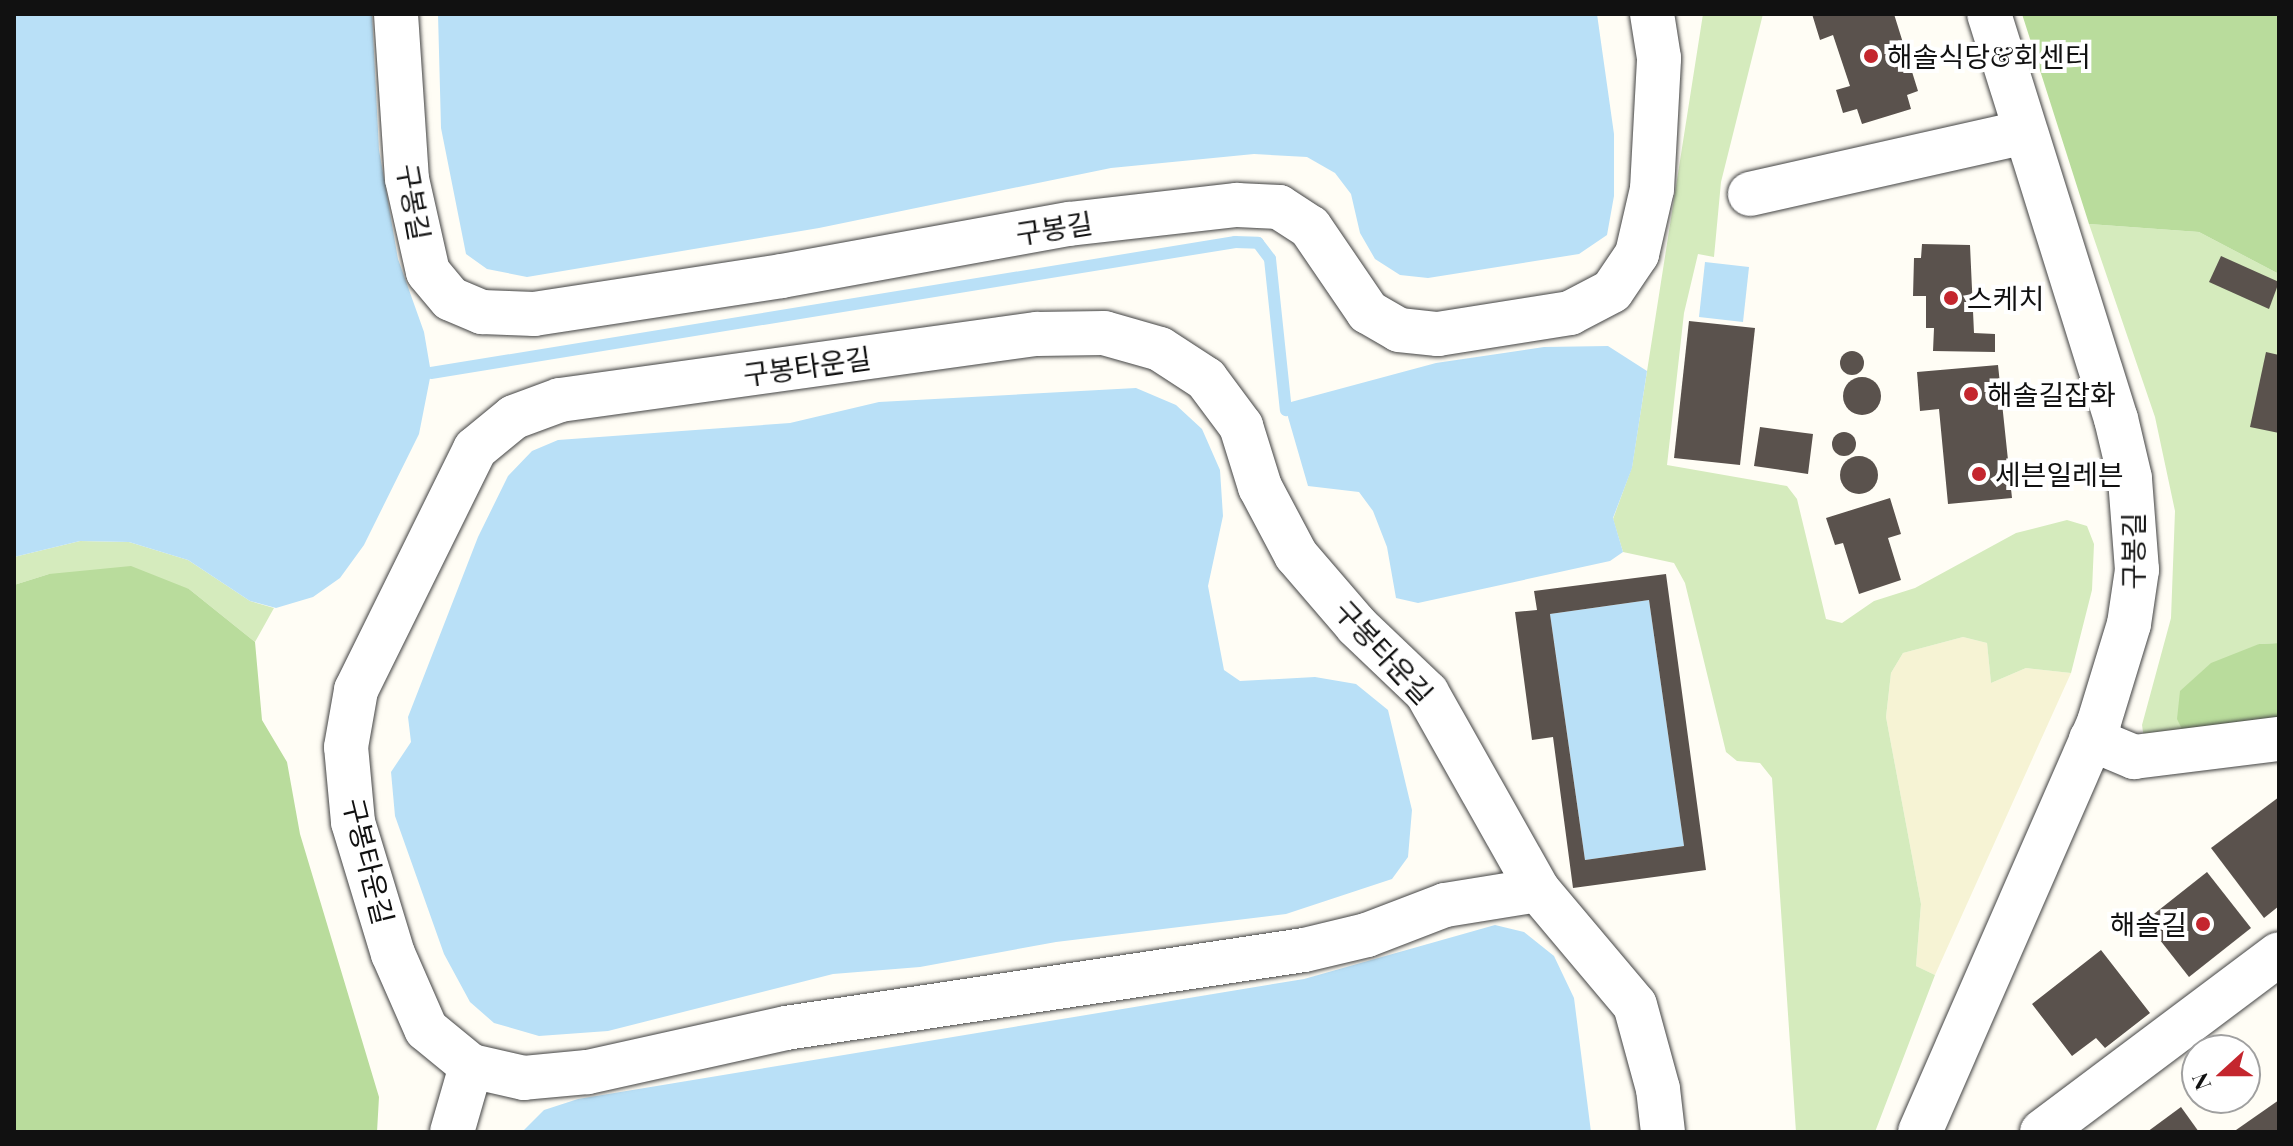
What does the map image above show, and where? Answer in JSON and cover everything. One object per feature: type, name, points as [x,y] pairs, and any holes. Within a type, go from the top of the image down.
[{"type":"street","name":"구봉길","points":[[396,14],[407,179],[428,272],[451,299],[482,312],[534,314],[782,276],[1069,224],[1237,205],[1279,207],[1310,227],[1368,312],[1399,330],[1438,334],[1570,313],[1612,291],[1637,254],[1652,189],[1659,58],[1652,14]]},
{"type":"street","name":"구봉길","points":[[1920,1132],[2091,739],[2129,624],[2137,570],[2137,524],[2116,419],[1989,14]]},
{"type":"street","points":[[1750,194],[2025,132]]},
{"type":"street","name":"구봉타운길","points":[[1538,890],[1445,905],[1367,935],[1304,950],[786,1028],[587,1072],[524,1078],[471,1066],[426,1029],[393,954],[353,822],[346,747],[356,690],[475,449],[514,417],[560,400],[1037,334],[1104,333],[1160,349],[1206,379],[1241,426],[1260,487],[1296,555],[1357,626],[1427,693],[1538,890],[1635,1005],[1658,1089],[1663,1132]]},
{"type":"street","points":[[2091,739],[2134,757],[2279,739]]},
{"type":"street","points":[[2042,1132],[2279,954]]},
{"type":"street","points":[[452,1132],[471,1066]]},
{"type":"shaded area","points":[[1963,637],[1987,643],[1991,683],[2026,668],[2071,673],[1935,975],[1916,966],[1921,904],[1886,717],[1891,673],[1903,653]]},
{"type":"green space","points":[[1703,14],[1763,14],[1721,182],[1714,257],[1698,254],[1684,313],[1667,465],[1787,486],[1797,499],[1826,619],[1842,623],[1874,601],[1915,588],[2016,533],[2067,520],[2087,526],[2094,544],[2092,590],[2071,673],[2026,668],[1991,683],[1987,643],[1963,637],[1903,653],[1891,673],[1886,717],[1921,904],[1916,966],[1935,975],[1875,1132],[1796,1132],[1772,778],[1760,763],[1737,761],[1726,752],[1685,583],[1674,563],[1623,552],[1613,519],[1632,467]]},
{"type":"green space","points":[[2022,14],[2279,14],[2279,274],[2199,232],[2089,224]]},
{"type":"green space","points":[[2089,224],[2199,232],[2279,274],[2279,643],[2259,644],[2187,738],[2144,738],[2142,725],[2171,618],[2175,511],[2155,417]]},
{"type":"green space","points":[[80,541],[129,542],[188,560],[250,601],[274,608],[255,642],[189,589],[49,574],[14,585],[14,557]]},
{"type":"green space","points":[[131,566],[189,589],[255,642],[262,720],[287,762],[300,834],[379,1097],[377,1132],[14,1132],[14,585],[49,574]]},
{"type":"green space","points":[[2279,643],[2279,728],[2187,739],[2177,719],[2180,691],[2211,663],[2259,644]]},
{"type":"water","points":[[14,14],[372,14],[379,150],[398,259],[424,332],[431,373],[419,434],[364,545],[340,578],[313,597],[276,608],[250,601],[188,560],[129,542],[80,541],[14,557]]},
{"type":"water","points":[[438,14],[1597,14],[1614,134],[1614,196],[1607,235],[1579,254],[1428,278],[1400,275],[1375,259],[1360,233],[1351,194],[1335,173],[1307,157],[1254,154],[1111,168],[819,228],[527,277],[487,269],[466,254],[441,128]]},
{"type":"water","points":[[1705,262],[1749,267],[1743,322],[1699,317]]},
{"type":"water","points":[[1608,346],[1647,371],[1632,468],[1613,518],[1623,552],[1610,561],[1418,603],[1396,598],[1387,547],[1373,511],[1359,492],[1308,486],[1286,410],[1291,402],[1436,363],[1544,347]]},
{"type":"water","points":[[1136,388],[1176,405],[1202,429],[1220,470],[1223,516],[1208,586],[1224,670],[1240,681],[1315,677],[1356,684],[1388,710],[1412,810],[1408,857],[1392,879],[1286,914],[1056,942],[920,967],[833,974],[608,1031],[539,1036],[494,1023],[470,1002],[444,954],[395,816],[391,772],[411,742],[408,717],[478,537],[508,476],[532,451],[558,440],[790,423],[879,402]]},
{"type":"water","points":[[1649,600],[1684,846],[1585,860],[1550,614]]},
{"type":"water","points":[[1495,925],[1524,932],[1554,956],[1574,998],[1591,1132],[522,1132],[544,1110],[578,1099],[1304,979]]},
{"type":"building","points":[[1812,14],[1894,14],[1918,91],[1907,95],[1911,109],[1862,124],[1857,109],[1843,113],[1836,90],[1850,86],[1833,35],[1820,40]]},
{"type":"building","points":[[1922,244],[1970,245],[1974,333],[1995,334],[1995,352],[1933,351],[1934,328],[1926,328],[1926,296],[1913,296],[1914,258],[1921,258]]},
{"type":"building","points":[[2221,256],[2279,282],[2269,309],[2209,282]]},
{"type":"building","points":[[1689,321],[1755,328],[1740,465],[1674,458]]},
{"type":"building","points":[[1852,351],[1860,355],[1864,363],[1860,371],[1852,375],[1844,371],[1840,363],[1844,355]]},
{"type":"building","points":[[2266,352],[2279,355],[2279,433],[2250,427]]},
{"type":"building","points":[[1998,365],[2012,498],[1948,504],[1939,409],[1920,411],[1917,372]]},
{"type":"building","points":[[1862,377],[1876,382],[1881,396],[1876,410],[1862,415],[1848,410],[1843,396],[1848,382]]},
{"type":"building","points":[[1760,427],[1813,434],[1808,474],[1754,466]]},
{"type":"building","points":[[1844,432],[1852,436],[1856,444],[1852,452],[1844,456],[1836,452],[1832,444],[1836,436]]},
{"type":"building","points":[[1859,456],[1873,461],[1878,475],[1873,489],[1859,494],[1845,489],[1840,475],[1845,461]]},
{"type":"building","points":[[1890,498],[1901,534],[1888,538],[1901,580],[1859,594],[1843,543],[1835,545],[1826,518]]},
{"type":"building","points":[[1666,574],[1706,870],[1573,888],[1553,737],[1532,740],[1515,612],[1537,610],[1534,591]],"holes":[[[1649,600],[1684,846],[1585,860],[1550,614]]]},
{"type":"building","points":[[2279,797],[2279,906],[2264,918],[2211,848]]},
{"type":"building","points":[[2207,872],[2251,928],[2189,977],[2145,921]]},
{"type":"building","points":[[2101,950],[2150,1013],[2105,1048],[2096,1038],[2072,1056],[2032,1004]]},
{"type":"building","points":[[2279,1100],[2279,1132],[2236,1130],[2261,1114]]},
{"type":"building","points":[[2181,1107],[2181,1114],[2186,1114],[2199,1132],[2147,1132]]},
{"type":"waterway","points":[[431,373],[1235,242],[1258,243],[1270,259],[1286,410]]},
{"type":"place","name":"해솔식당&회센터","points":[[1871,56]]},
{"type":"place","name":"스케치","points":[[1951,298]]},
{"type":"place","name":"해솔길잡화","points":[[1971,394]]},
{"type":"place","name":"세븐일레븐","points":[[1979,474]]},
{"type":"place","name":"해솔길","points":[[2203,924]]}]
